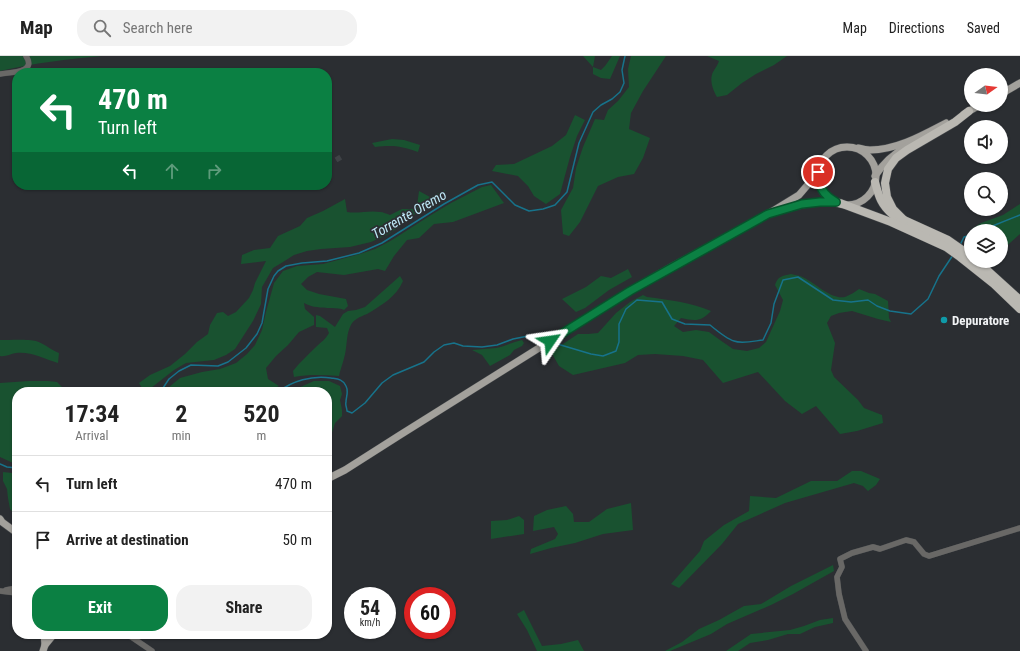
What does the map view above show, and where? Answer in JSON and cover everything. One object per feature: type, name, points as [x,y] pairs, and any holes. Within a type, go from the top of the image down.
[{"type":"highway","points":[[904,220],[893,209],[887,197],[886,183],[888,169],[896,158],[907,150],[955,122],[968,112]]},
{"type":"highway","points":[[875,179],[881,203],[887,210],[893,215],[947,244],[962,254],[1020,309]]},
{"type":"highway","points":[[838,203],[947,244]]},
{"type":"highway","points":[[984,268],[1020,300]]},
{"type":"main road","points":[[1008,90],[1020,83]]},
{"type":"main road","points":[[332,476],[636,287],[768,214],[799,195],[811,182],[824,158],[835,149],[849,147],[871,150],[890,147],[911,140],[967,112]]},
{"type":"main road","points":[[768,214],[802,204],[820,202],[848,204],[862,200],[872,189],[875,179],[882,166],[894,154],[936,128]]},
{"type":"main road","points":[[856,148],[868,156],[872,162],[875,169],[875,179]]},
{"type":"main road","points":[[820,164],[818,172],[820,186],[829,198],[838,203]]},
{"type":"main road","points":[[0,519],[12,529]]},
{"type":"main road","points":[[44,648],[50,639]]},
{"type":"street","points":[[26,56],[29,62],[29,66],[26,68]]},
{"type":"street","points":[[0,74],[12,72]]},
{"type":"street","points":[[866,651],[845,619],[839,594],[837,577],[842,567],[840,559],[852,552],[873,546],[880,549],[906,540],[914,542],[924,554],[929,556],[1020,528]]},
{"type":"street","points":[[0,591],[12,589]]},
{"type":"street","points":[[0,591],[12,592]]},
{"type":"street","points":[[134,639],[152,651]]},
{"type":"green space","points":[[0,56],[102,56],[76,58],[0,71]]},
{"type":"green space","points":[[583,56],[595,56],[593,67]]},
{"type":"green space","points":[[612,56],[620,56],[610,79],[601,78],[593,74],[593,67],[601,70]]},
{"type":"green space","points":[[631,56],[666,56],[643,91],[631,113],[629,129],[650,138],[643,158],[634,174],[618,177],[598,186],[580,222],[569,236],[563,234],[561,210],[573,188],[576,168],[583,147],[595,119],[604,120],[608,110],[618,101],[629,87],[628,69]]},
{"type":"green space","points":[[707,56],[787,56],[742,83],[727,95],[717,97],[711,82],[711,78],[719,61]]},
{"type":"green space","points":[[575,115],[585,120],[577,136],[560,194],[546,204],[534,196],[528,186],[518,176],[492,171],[496,165],[514,164],[552,146],[566,135]]},
{"type":"green space","points":[[392,139],[404,140],[420,145],[418,152],[397,146],[375,147],[372,143]]},
{"type":"green space","points":[[491,185],[504,203],[453,222],[434,224],[419,238],[407,240],[394,256],[385,271],[378,269],[344,275],[317,272],[308,277],[301,284],[307,290],[346,299],[348,306],[344,310],[314,307],[304,303],[305,309],[314,317],[314,325],[299,332],[266,368],[268,379],[279,386],[169,387],[180,378],[220,369],[236,363],[247,354],[255,345],[262,330],[274,283],[283,271],[297,266],[323,264],[375,249],[451,203],[482,187]]},
{"type":"green space","points":[[445,190],[446,196],[415,214],[387,235],[371,242],[350,247],[307,251],[294,255],[273,268],[262,287],[261,304],[253,321],[235,349],[214,360],[186,363],[174,370],[152,387],[141,387],[139,383],[150,375],[170,366],[208,334],[210,325],[217,313],[223,312],[228,316],[236,312],[249,298],[266,261],[241,264],[242,255],[254,250],[270,248],[278,236],[300,226],[307,218],[345,199],[347,212],[382,212],[390,215],[402,209],[412,209],[417,206],[419,191],[430,197]]},
{"type":"green space","points":[[1020,204],[1020,234],[1008,245],[1008,224],[980,224],[1000,216],[1008,216],[1008,212]]},
{"type":"green space","points":[[628,269],[632,277],[609,290],[585,308],[576,312],[562,299],[586,287],[601,276],[611,278]]},
{"type":"green space","points":[[791,274],[805,278],[822,290],[834,296],[845,297],[859,289],[875,294],[888,301],[889,318],[891,322],[852,311],[831,316],[827,323],[835,343],[831,370],[834,377],[858,400],[864,408],[882,415],[883,423],[857,431],[840,434],[816,406],[802,414],[785,401],[758,372],[723,383],[703,360],[683,356],[655,354],[638,355],[625,363],[573,375],[559,366],[551,352],[578,334],[598,333],[616,313],[630,302],[643,295],[647,297],[687,303],[711,311],[698,320],[681,318],[674,326],[683,332],[696,330],[709,332],[733,349],[747,351],[759,348],[766,342],[780,311],[783,300],[775,285],[776,282],[781,277]]},
{"type":"green space","points":[[400,276],[403,281],[397,292],[378,307],[351,324],[339,376],[311,375],[294,377],[293,371],[325,339],[329,333],[327,328],[316,327],[316,315],[320,316],[335,327],[343,314],[348,311],[365,307]]},
{"type":"green space","points":[[0,340],[29,340],[39,342],[59,353],[58,363],[27,353],[16,353],[0,356]]},
{"type":"green space","points":[[522,340],[524,343],[522,346],[514,350],[510,355],[490,366],[482,355],[472,350],[496,348]]},
{"type":"green space","points":[[48,381],[57,382],[62,387],[12,387],[12,463],[0,457],[0,383]]},
{"type":"green space","points":[[314,381],[329,381],[340,386],[342,394],[340,400],[342,416],[335,423],[332,432],[332,387],[300,387]]},
{"type":"green space","points":[[852,471],[861,471],[880,479],[876,485],[868,491],[863,486],[854,483],[785,503],[738,524],[722,544],[679,588],[671,584],[700,551],[704,541],[724,525],[749,511],[750,496],[776,498],[811,481],[837,481]]},
{"type":"green space","points":[[3,472],[12,473],[12,511],[10,509],[7,489],[3,481]]},
{"type":"green space","points":[[631,503],[633,530],[603,534],[575,543],[530,554],[531,549],[555,539],[558,534],[554,527],[533,531],[534,516],[547,510],[566,506],[573,514],[574,522],[589,522],[607,509]]},
{"type":"green space","points":[[519,516],[524,520],[524,534],[491,539],[491,521],[507,520]]},
{"type":"green space","points":[[833,565],[834,571],[793,594],[727,624],[711,634],[670,651],[665,651],[682,642],[699,629],[744,606],[761,604],[791,586]]},
{"type":"green space","points":[[524,610],[542,646],[578,640],[584,651],[537,651],[517,614]]},
{"type":"green space","points":[[833,618],[833,623],[815,627],[800,634],[788,634],[768,640],[750,643],[738,651],[726,651],[751,634],[790,630],[820,620]]},
{"type":"waterway","name":"Torrente Oremo","points":[[164,387],[169,379],[179,371],[191,365],[218,366],[228,362],[246,348],[257,334],[262,323],[268,289],[274,276],[278,271],[286,266],[327,261],[359,253],[382,243],[444,204],[478,185],[492,182],[515,205],[529,211],[555,205],[567,192],[579,143],[593,112],[620,92],[624,83],[622,70],[625,56]]},
{"type":"waterway","points":[[998,224],[1020,215]]},
{"type":"waterway","points":[[960,245],[964,237]]},
{"type":"waterway","points":[[554,343],[603,356],[616,351],[619,342],[619,324],[626,309],[637,300],[662,302],[672,319],[685,324],[710,325],[731,340],[737,342],[763,340],[771,323],[774,304],[783,280],[798,277],[833,300],[851,302],[868,300],[877,306],[890,311],[911,314],[928,299],[939,276],[953,255]]},
{"type":"waterway","points":[[286,387],[310,378],[324,377],[338,379],[346,386],[347,411],[352,413],[365,403],[382,383],[393,375],[424,362],[444,345],[454,343],[463,346],[482,347],[497,345],[513,339],[528,336],[546,340]]},
{"type":"waterway","name":"Torrente Oremo","points":[[0,464],[12,468]]},
{"type":"tunnel","points":[[336,160],[341,157]]},
{"type":"place","name":"Depuratore","points":[[944,320]]},
{"type":"route","points":[[550,341],[630,291],[768,214],[802,204],[836,202],[824,193],[820,186],[818,172]]}]
